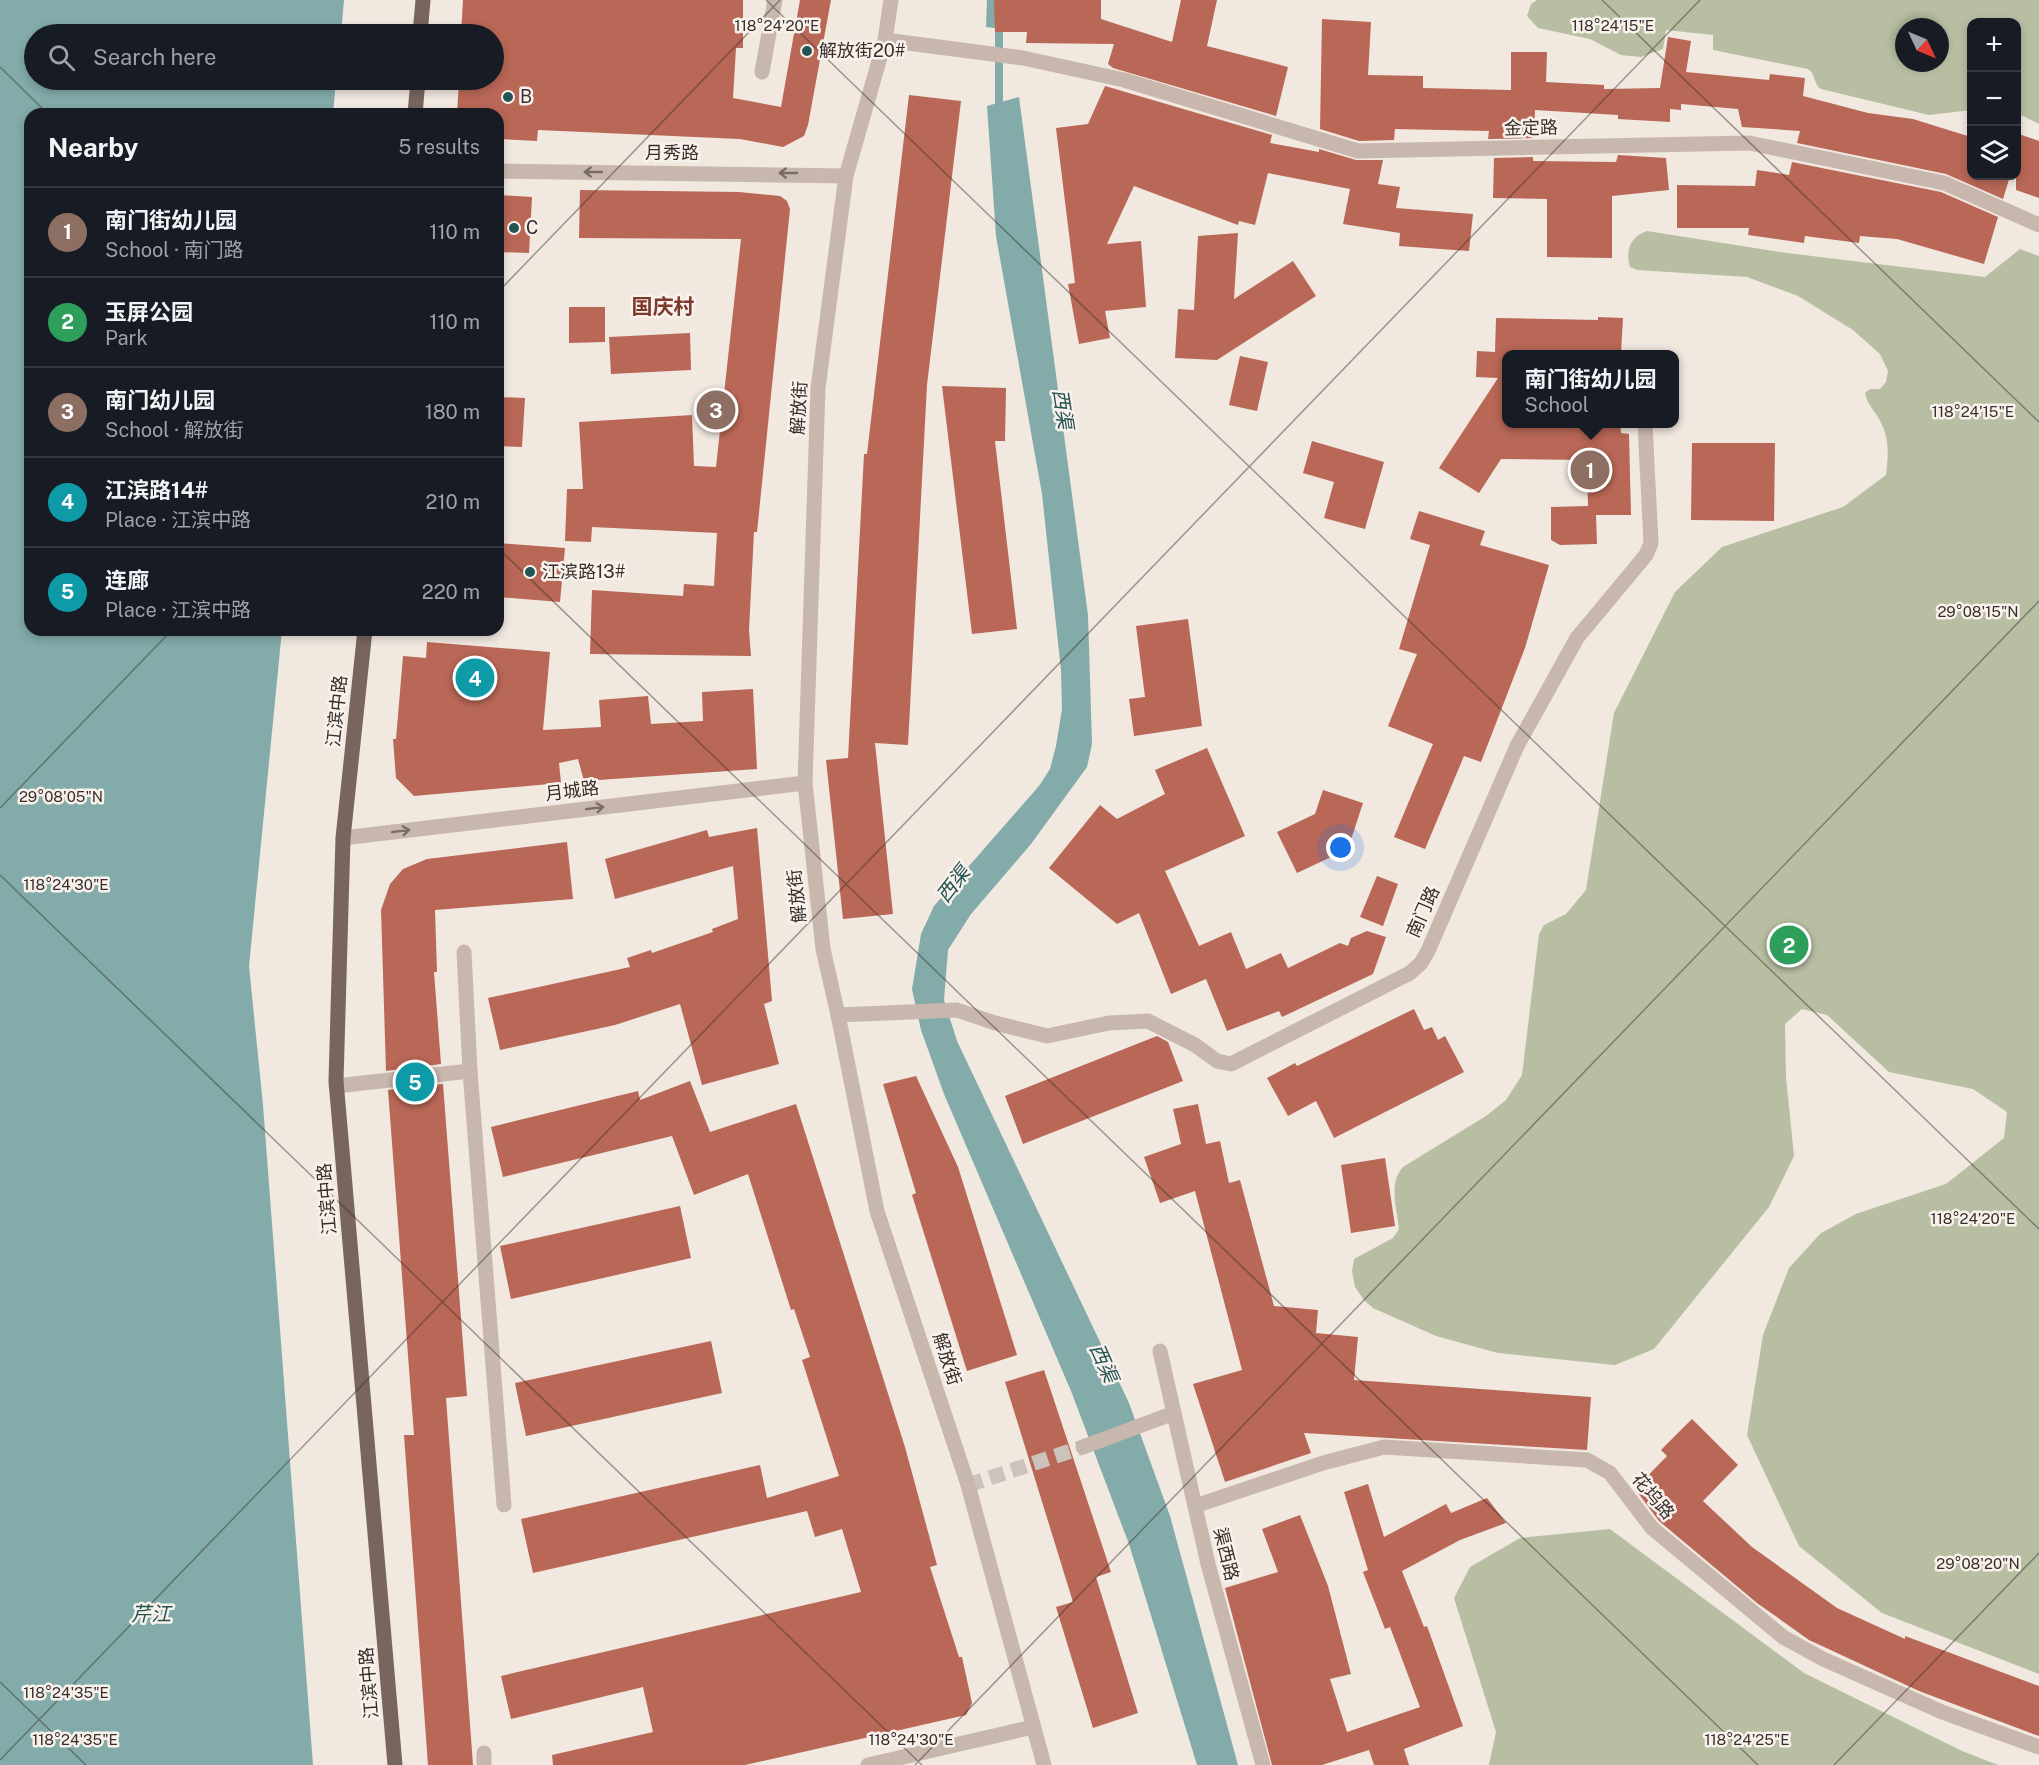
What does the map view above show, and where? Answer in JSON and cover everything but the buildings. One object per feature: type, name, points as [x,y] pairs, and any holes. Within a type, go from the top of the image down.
[{"type":"main road","points":[[421,24],[423,0]]},
{"type":"main road","points":[[416,108],[417,90]]},
{"type":"main road","name":"江滨中路","points":[[363,636],[343,838],[336,1086],[395,1765]]},
{"type":"street","points":[[762,72],[775,0]]},
{"type":"street","name":"解放街","points":[[891,0],[885,40],[846,176],[818,388],[805,783],[823,949],[877,1211],[968,1485],[1044,1765]]},
{"type":"street","name":"金定路","points":[[885,40],[1023,57],[1124,80],[1358,152],[1749,143],[1944,183],[2039,225]]},
{"type":"street","name":"月秀路","points":[[504,171],[846,176]]},
{"type":"street","name":"南门路","points":[[838,1015],[957,1010],[995,1023],[1047,1036],[1109,1023],[1148,1021],[1195,1045],[1217,1061],[1230,1064],[1410,973],[1421,963],[1428,951],[1517,746],[1572,648],[1646,555],[1651,543],[1645,428]]},
{"type":"street","name":"月城路","points":[[343,838],[805,783]]},
{"type":"street","points":[[464,952],[470,1071],[504,1505]]},
{"type":"street","points":[[336,1086],[470,1071]]},
{"type":"street","name":"渠西路","points":[[1160,1351],[1195,1506],[1263,1765]]},
{"type":"street","points":[[1083,1447],[1174,1413]]},
{"type":"street","name":"花坞路","points":[[1195,1506],[1323,1463],[1384,1447],[1587,1460],[1610,1473],[1652,1528],[1783,1637],[1824,1659],[1942,1712],[2039,1747]]},
{"type":"street","points":[[868,1765],[1033,1727]]},
{"type":"green space","points":[[1537,0],[2039,0],[2039,124],[2021,115],[2021,18],[1967,18],[1967,110],[1929,115],[1821,89],[1808,69],[1713,50],[1713,35],[1666,30],[1663,49],[1641,57],[1621,55],[1590,39],[1538,28],[1527,16],[1531,4]]},
{"type":"green space","points":[[1647,231],[1787,253],[1985,277],[2020,249],[2039,256],[2039,1674],[1882,1613],[1799,1546],[1747,1435],[1763,1335],[1789,1268],[1821,1233],[1856,1214],[1946,1184],[2004,1138],[2007,1112],[1973,1089],[1889,1072],[1827,1015],[1802,1009],[1785,1024],[1786,1077],[1794,1156],[1769,1207],[1654,1349],[1615,1365],[1498,1353],[1436,1336],[1373,1308],[1355,1287],[1352,1271],[1354,1259],[1393,1238],[1399,1229],[1395,1204],[1398,1173],[1403,1167],[1486,1116],[1506,1100],[1522,1075],[1539,934],[1544,925],[1566,914],[1586,890],[1614,713],[1675,592],[1722,547],[1843,507],[1886,475],[1888,455],[1886,436],[1865,393],[1870,389],[1880,389],[1886,382],[1888,371],[1880,354],[1853,330],[1798,296],[1747,277],[1637,270],[1630,267],[1628,255],[1631,244],[1637,236]]},
{"type":"green space","points":[[1610,1529],[1804,1673],[1962,1751],[1998,1765],[1489,1765],[1496,1732],[1454,1598],[1470,1567],[1520,1538]]},
{"type":"water","name":"芹江","points":[[0,0],[344,0],[342,24],[24,24],[24,90],[335,90],[334,108],[24,108],[24,636],[281,636],[249,966],[263,1105],[313,1765],[0,1765]]},
{"type":"water","points":[[987,0],[1009,0],[1003,29],[986,27]]},
{"type":"water","points":[[1019,97],[1088,615],[1092,744],[1087,767],[1031,844],[971,914],[948,950],[944,1000],[957,1041],[1129,1403],[1170,1516],[1238,1765],[1197,1765],[1129,1544],[1071,1391],[944,1094],[921,1030],[912,989],[921,934],[934,906],[1039,786],[1050,769],[1062,709],[1061,670],[1042,494],[996,236],[987,106]]},
{"type":"waterway","name":"西渠","points":[[999,0],[999,112]]},
{"type":"tunnel","points":[[968,1485],[1083,1447]]},
{"type":"place","name":"解放街20#","points":[[807,51]]},
{"type":"place","name":"B","points":[[508,97]]},
{"type":"place","name":"C","points":[[514,228]]},
{"type":"place","name":"南门幼儿园","points":[[716,410]]},
{"type":"place","name":"南门街幼儿园","points":[[1590,470]]},
{"type":"place","name":"江滨路13#","points":[[530,572]]},
{"type":"place","name":"江滨路14#","points":[[475,678]]},
{"type":"place","name":"玉屏公园","points":[[1789,945]]},
{"type":"place","name":"连廊","points":[[415,1082]]},
{"type":"district","name":"国庆村","points":[[663,307]]}]
